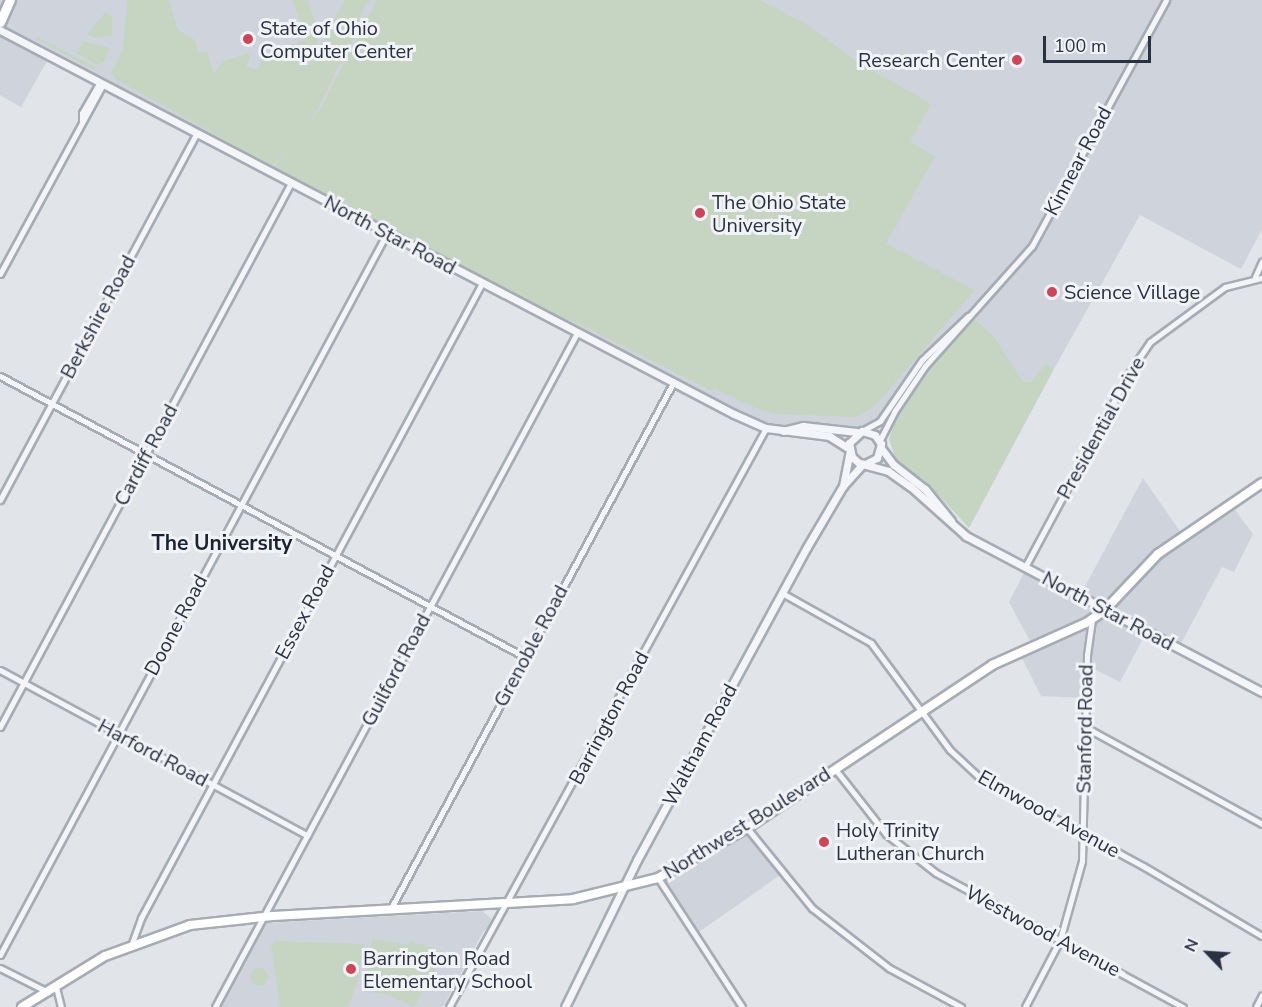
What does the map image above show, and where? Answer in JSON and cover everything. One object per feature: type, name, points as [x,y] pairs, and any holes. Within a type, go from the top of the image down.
[{"type":"main road","points":[[0,22],[10,0]]},
{"type":"main road","name":"Northwest Boulevard","points":[[22,1007],[132,943],[190,925],[264,917],[573,899],[625,889],[658,878],[747,828],[992,665],[1092,620],[1105,610],[1158,554],[1260,488]]},
{"type":"street","name":"Kinnear Road","points":[[880,444],[910,386],[1032,246],[1166,0]]},
{"type":"street","name":"North Star Road","points":[[0,30],[673,383],[766,428],[830,436],[849,451]]},
{"type":"street","points":[[0,274],[82,120],[82,113],[101,83]]},
{"type":"street","name":"Berkshire Road","points":[[0,500],[196,134]]},
{"type":"street","name":"Cardiff Road","points":[[0,727],[291,183]]},
{"type":"street","name":"Doone Road","points":[[0,955],[387,233]]},
{"type":"street","points":[[1258,277],[1262,261]]},
{"type":"street","name":"Presidential Drive","points":[[1025,567],[1141,352],[1165,328],[1225,287],[1258,277]]},
{"type":"street","name":"Essex Road","points":[[132,943],[141,918],[482,283]]},
{"type":"street","name":"Kinnear Road","points":[[860,432],[880,422],[922,360],[974,311]]},
{"type":"street","name":"Guilford Road","points":[[215,1007],[578,333]]},
{"type":"street","points":[[0,376],[525,657]]},
{"type":"street","name":"Grenoble Road","points":[[390,910],[673,383]]},
{"type":"street","name":"North Star Road","points":[[783,430],[803,426],[860,432]]},
{"type":"street","name":"Barrington Road","points":[[449,1007],[508,903],[766,428]]},
{"type":"street","points":[[860,432],[872,433],[880,444],[877,458],[865,464],[849,451],[860,432]]},
{"type":"street","name":"North Star Road","points":[[880,444],[894,465],[925,489],[956,528]]},
{"type":"street","name":"Waltham Road","points":[[843,486],[849,451]]},
{"type":"street","name":"North Star Road","points":[[865,464],[911,487],[956,528],[1105,610],[1262,692]]},
{"type":"street","name":"Waltham Road","points":[[565,1007],[625,889],[637,860],[783,593],[843,486],[865,464]]},
{"type":"street","name":"Elmwood Avenue","points":[[783,593],[872,643],[950,750],[979,777],[1262,936]]},
{"type":"street","name":"Stanford Road","points":[[1025,1007],[1060,940],[1077,891],[1083,835],[1085,727],[1092,620]]},
{"type":"street","name":"Harford Road","points":[[0,670],[307,836]]},
{"type":"street","points":[[1085,727],[1262,824]]},
{"type":"street","name":"Westwood Avenue","points":[[835,769],[886,834],[911,855],[963,889],[1183,1007]]},
{"type":"street","points":[[747,828],[812,908],[889,968],[961,1007]]},
{"type":"street","points":[[658,878],[742,1007]]},
{"type":"street","points":[[0,968],[53,990],[61,1007]]},
{"type":"street","points":[[1256,1007],[1262,995]]},
{"type":"shaded area","name":"The Ohio State University","points":[[0,0],[1262,0],[1262,229],[1241,269],[1140,215],[1054,369],[1046,365],[1030,382],[1023,381],[994,336],[975,319],[974,312],[941,338],[880,421],[862,431],[766,428],[50,56],[21,107],[0,95]]},
{"type":"shaded area","points":[[1143,478],[1182,534],[1230,503],[1253,534],[1234,572],[1222,567],[1178,649],[1146,633],[1120,682],[1084,664],[1084,698],[1041,696],[1018,650],[1032,645],[1009,602],[1027,567],[1081,594]]},
{"type":"shaded area","points":[[749,820],[785,872],[698,932],[662,881]]},
{"type":"shaded area","name":"Barrington Road Elementary School","points":[[482,911],[491,918],[490,927],[483,932],[443,1007],[219,1007],[266,923]]},
{"type":"green space","points":[[127,0],[169,0],[178,30],[194,39],[199,53],[207,51],[214,74],[223,61],[252,52],[246,67],[256,69],[271,50],[284,46],[287,55],[308,66],[345,0],[371,0],[364,7],[347,57],[338,67],[318,109],[296,141],[271,167],[116,85],[240,148],[117,80],[111,73],[123,49]]},
{"type":"green space","points":[[292,0],[308,0],[315,24],[323,29],[308,62],[289,52],[287,46],[307,39]]},
{"type":"green space","name":"The Ohio State University","points":[[377,0],[760,0],[811,27],[853,59],[931,104],[910,142],[935,156],[886,244],[975,290],[874,407],[856,417],[775,414],[758,409],[714,388],[711,391],[578,323],[560,318],[273,168],[320,109]]},
{"type":"green space","points":[[105,12],[112,15],[112,35],[96,38],[87,35]]},
{"type":"green space","points":[[37,37],[96,67],[94,70],[36,39]]},
{"type":"green space","points":[[83,41],[110,48],[104,62],[97,65],[76,53]]},
{"type":"green space","points":[[975,319],[994,336],[1023,381],[1030,382],[1046,364],[1054,369],[969,528],[928,484],[896,460],[889,439],[899,408],[917,381]]},
{"type":"green space","points":[[372,939],[409,945],[410,941],[445,952],[414,1007],[388,995],[363,991]]},
{"type":"green space","points":[[275,941],[364,944],[358,981],[348,1007],[280,1007],[271,945]]},
{"type":"green space","points":[[259,968],[265,971],[268,977],[265,983],[259,986],[253,983],[250,977],[253,971]]},
{"type":"place","name":"State of Ohio Computer Center","points":[[248,39]]},
{"type":"place","name":"Research Center","points":[[1017,60]]},
{"type":"place","name":"The Ohio State University","points":[[700,213]]},
{"type":"place","name":"Science Village","points":[[1052,292]]},
{"type":"place","name":"Holy Trinity Lutheran Church","points":[[824,842]]},
{"type":"place","name":"Barrington Road Elementary School","points":[[351,969]]},
{"type":"district","name":"The University","points":[[222,543]]}]
